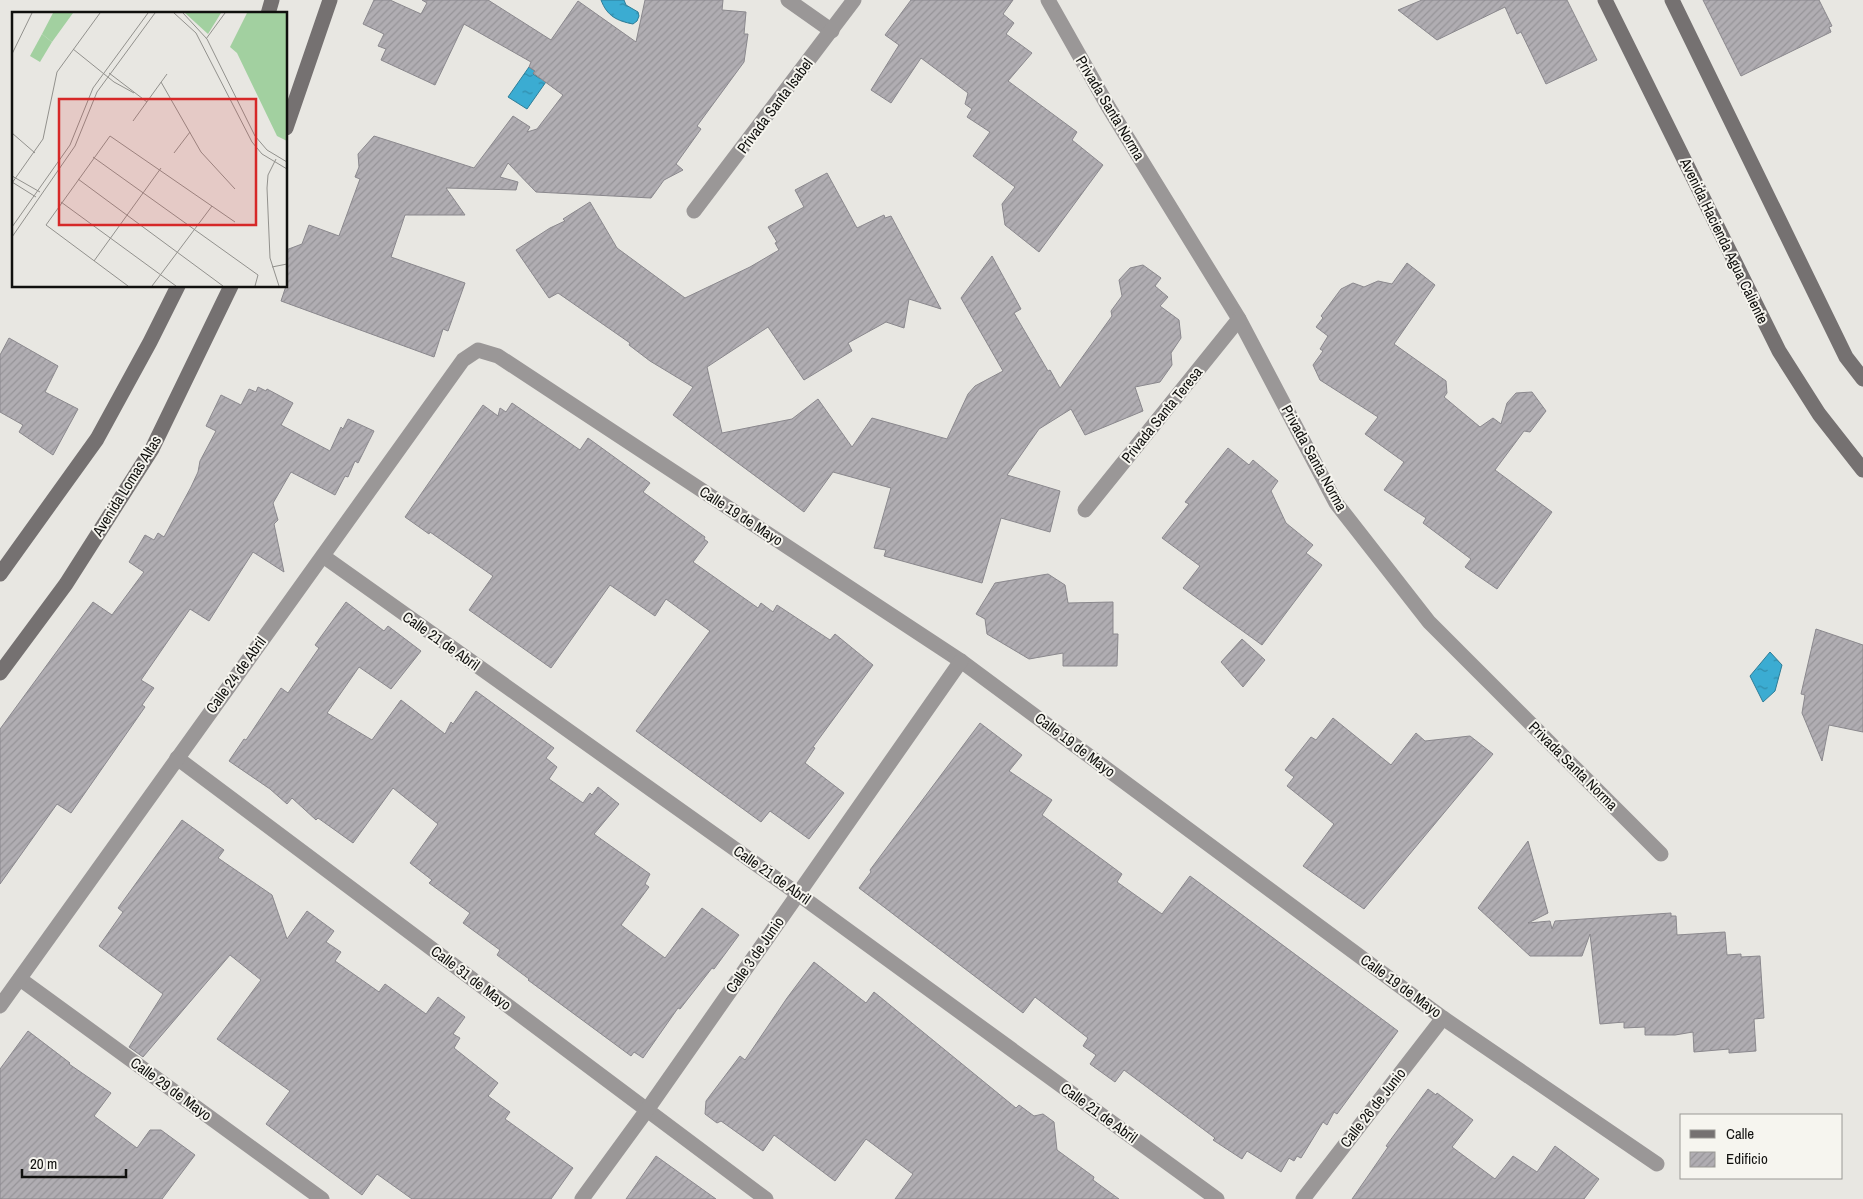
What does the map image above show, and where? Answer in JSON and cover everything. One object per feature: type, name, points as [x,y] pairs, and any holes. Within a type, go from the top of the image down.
[{"type":"main road","points":[[288,122],[330,0]]},
{"type":"main road","name":"Avenida Hacienda Agua Caliente","points":[[1606,0],[1779,351],[1818,414],[1863,470]]},
{"type":"main road","points":[[1672,0],[1846,357],[1863,379]]},
{"type":"main road","points":[[0,574],[96,439],[150,342],[177,288]]},
{"type":"main road","name":"Avenida Lomas Altas","points":[[0,673],[66,584],[152,449],[230,288]]},
{"type":"street","points":[[788,0],[832,31]]},
{"type":"street","name":"Privada Santa Isabel","points":[[694,211],[854,0]]},
{"type":"street","name":"Privada Santa Norma","points":[[1048,0],[1109,108],[1239,319],[1336,503],[1429,622],[1661,854]]},
{"type":"street","name":"Privada Santa Teresa","points":[[1085,510],[1239,319]]},
{"type":"street","name":"Calle 24 de Abril","points":[[0,1006],[463,360],[478,350]]},
{"type":"street","name":"Calle 19 de Mayo","points":[[478,350],[498,356],[961,661],[1443,1018],[1657,1164]]},
{"type":"street","name":"Calle 21 de Abril","points":[[323,556],[798,894],[1217,1199]]},
{"type":"street","name":"Calle 3 de Junio","points":[[582,1199],[647,1110],[961,661]]},
{"type":"street","name":"Calle 31 de Mayo","points":[[177,758],[766,1199]]},
{"type":"street","name":"Calle 29 de Mayo","points":[[20,979],[322,1199]]},
{"type":"street","name":"Calle 26 de Junio","points":[[1304,1199],[1443,1018]]},
{"type":"water","points":[[601,0],[624,0],[626,5],[638,12],[637,21],[633,24],[613,17],[603,6]]},
{"type":"water","points":[[529,67],[535,71],[533,74],[539,78],[548,79],[527,109],[508,97]]},
{"type":"water","points":[[1770,652],[1782,665],[1775,691],[1763,702],[1750,676]]},
{"type":"building","points":[[374,0],[390,0],[421,14],[427,3],[422,0],[488,0],[551,40],[578,1],[636,42],[645,0],[723,0],[722,10],[746,12],[744,34],[748,34],[744,62],[697,126],[701,129],[676,164],[683,170],[664,180],[651,198],[536,192],[508,163],[500,177],[518,182],[516,190],[446,188],[465,215],[405,215],[391,257],[465,283],[448,331],[443,329],[434,357],[281,301],[285,288],[288,288],[288,249],[302,244],[309,225],[339,236],[360,179],[355,177],[359,167],[358,154],[374,136],[474,168],[513,116],[530,127],[527,132],[537,129],[563,95],[533,73],[535,71],[529,67],[531,62],[464,24],[435,85],[381,60],[386,49],[378,46],[384,34],[363,24]]},
{"type":"building","points":[[911,0],[1013,0],[1003,14],[1014,23],[1006,34],[1032,53],[1008,81],[1077,132],[1072,140],[1103,165],[1039,252],[1005,225],[1002,204],[1015,187],[973,156],[990,132],[967,117],[972,109],[965,104],[968,93],[921,58],[891,103],[871,90],[899,45],[885,35]]},
{"type":"building","points":[[1422,0],[1567,0],[1597,60],[1546,84],[1521,32],[1517,34],[1505,7],[1437,40],[1398,10]]},
{"type":"building","points":[[1703,0],[1819,0],[1832,26],[1829,27],[1831,32],[1741,76]]},
{"type":"building","points":[[827,173],[857,228],[884,215],[885,218],[891,216],[941,309],[909,299],[904,328],[886,322],[848,343],[852,351],[804,380],[768,327],[707,367],[722,433],[792,419],[818,399],[852,447],[872,418],[947,439],[968,394],[975,386],[1003,371],[961,298],[992,256],[1021,309],[1014,313],[1060,388],[1112,316],[1111,311],[1122,296],[1119,280],[1130,268],[1143,265],[1161,278],[1155,286],[1168,297],[1160,306],[1179,320],[1181,338],[1171,353],[1172,365],[1160,382],[1135,387],[1143,411],[1085,435],[1071,409],[1039,429],[1007,475],[1060,491],[1050,532],[1001,518],[982,583],[884,556],[886,550],[874,548],[891,488],[833,472],[804,512],[673,415],[693,387],[650,361],[629,345],[630,343],[558,293],[549,298],[516,250],[550,228],[565,221],[563,219],[590,202],[617,248],[685,298],[750,267],[779,250],[775,243],[777,242],[768,227],[804,207],[795,190]]},
{"type":"building","points":[[1407,263],[1435,285],[1394,344],[1446,381],[1447,393],[1444,397],[1480,427],[1493,418],[1501,424],[1507,403],[1516,393],[1532,392],[1546,411],[1530,432],[1524,431],[1495,470],[1552,512],[1497,589],[1465,567],[1471,559],[1423,523],[1426,518],[1384,490],[1404,462],[1365,434],[1378,417],[1320,380],[1313,365],[1323,351],[1320,349],[1328,336],[1316,327],[1323,318],[1321,316],[1341,289],[1353,283],[1364,287],[1378,281],[1392,284]]},
{"type":"building","points":[[9,338],[58,366],[45,392],[78,409],[53,455],[19,432],[23,425],[0,412],[0,355]]},
{"type":"building","points":[[258,387],[266,391],[267,389],[293,403],[281,425],[330,451],[341,427],[343,429],[348,419],[374,431],[358,463],[355,461],[348,477],[345,476],[335,495],[291,472],[273,503],[278,520],[274,524],[284,572],[253,552],[209,621],[190,609],[141,680],[154,688],[142,705],[145,707],[71,813],[57,804],[0,884],[0,729],[93,602],[112,615],[144,572],[129,562],[145,535],[154,540],[158,533],[164,537],[191,487],[198,472],[200,461],[216,431],[206,426],[221,395],[241,405],[249,389],[256,392]]},
{"type":"building","points":[[512,403],[580,450],[588,438],[650,483],[643,492],[705,537],[704,539],[708,542],[693,562],[758,608],[761,603],[773,612],[777,605],[830,640],[835,634],[873,665],[813,747],[815,748],[805,763],[844,793],[809,839],[770,811],[761,822],[636,731],[710,631],[666,599],[655,616],[610,585],[551,668],[469,610],[493,576],[405,517],[483,405],[498,416],[500,408],[506,412]]},
{"type":"building","points":[[1228,448],[1249,465],[1253,460],[1278,481],[1271,491],[1286,523],[1313,545],[1306,553],[1322,565],[1262,645],[1183,588],[1200,566],[1162,538],[1189,504],[1185,502]]},
{"type":"building","points":[[1048,574],[1065,585],[1068,603],[1113,602],[1113,634],[1118,634],[1117,666],[1063,666],[1063,653],[1029,659],[987,634],[985,619],[976,614],[995,583]]},
{"type":"building","points":[[346,602],[384,631],[388,626],[421,651],[391,689],[359,667],[327,713],[372,740],[401,700],[445,734],[451,722],[453,724],[476,691],[554,748],[546,758],[557,767],[549,779],[583,803],[590,793],[592,795],[598,787],[619,804],[594,834],[650,874],[645,884],[649,887],[621,925],[665,958],[702,908],[739,935],[714,969],[712,968],[680,1009],[678,1008],[643,1058],[634,1052],[631,1056],[528,980],[497,955],[500,950],[463,923],[470,913],[429,883],[432,880],[410,863],[438,824],[393,788],[353,843],[318,818],[316,820],[292,798],[287,804],[270,789],[229,761],[244,739],[246,740],[281,688],[288,693],[319,648],[315,645]]},
{"type":"building","points":[[1816,629],[1863,645],[1863,732],[1829,725],[1822,761],[1802,713],[1805,695],[1801,694]]},
{"type":"building","points":[[1242,639],[1265,660],[1243,687],[1221,662]]},
{"type":"building","points":[[1333,718],[1391,765],[1416,733],[1425,741],[1470,736],[1493,754],[1364,909],[1303,866],[1334,824],[1287,786],[1294,777],[1285,770],[1311,737],[1316,740]]},
{"type":"building","points":[[980,723],[1022,755],[1009,771],[1052,800],[1042,815],[1122,874],[1117,882],[1162,914],[1190,876],[1398,1031],[1337,1114],[1334,1112],[1327,1125],[1323,1122],[1301,1158],[1297,1156],[1294,1161],[1289,1158],[1281,1172],[1247,1151],[1242,1159],[1213,1140],[1215,1138],[1124,1070],[1115,1082],[1090,1064],[1096,1055],[1083,1046],[1088,1038],[1035,997],[1023,1013],[859,888],[871,872],[870,870]]},
{"type":"building","points":[[182,820],[224,850],[218,858],[272,895],[287,939],[307,911],[334,931],[326,942],[341,952],[335,961],[379,992],[385,984],[426,1014],[438,997],[465,1017],[453,1034],[460,1038],[454,1048],[498,1083],[488,1096],[510,1112],[505,1119],[573,1168],[551,1199],[412,1199],[377,1174],[362,1195],[266,1124],[290,1091],[217,1039],[261,980],[230,955],[143,1057],[129,1047],[163,994],[99,946],[123,912],[118,908]]},
{"type":"building","points":[[1528,841],[1548,913],[1528,923],[1550,921],[1552,929],[1555,921],[1671,913],[1671,916],[1676,916],[1677,935],[1725,932],[1727,955],[1741,954],[1741,957],[1760,956],[1764,1018],[1754,1019],[1756,1051],[1729,1053],[1729,1049],[1694,1052],[1693,1032],[1675,1035],[1645,1035],[1645,1027],[1624,1028],[1624,1022],[1600,1024],[1590,934],[1582,956],[1530,956],[1478,908]]},
{"type":"building","points":[[814,962],[866,1003],[874,992],[1016,1108],[1019,1105],[1034,1116],[1043,1114],[1054,1122],[1057,1150],[1094,1177],[1093,1180],[1119,1199],[895,1199],[913,1174],[866,1139],[835,1181],[774,1135],[763,1151],[721,1121],[717,1123],[705,1114],[706,1101],[740,1056],[745,1060]]},
{"type":"building","points":[[28,1031],[69,1064],[111,1093],[94,1116],[137,1148],[150,1130],[161,1130],[195,1155],[162,1199],[0,1199],[0,1069]]},
{"type":"building","points":[[1428,1089],[1436,1095],[1437,1093],[1473,1120],[1452,1147],[1495,1179],[1513,1156],[1537,1172],[1555,1146],[1599,1179],[1584,1199],[1352,1199],[1388,1147],[1386,1146]]},
{"type":"building","points":[[656,1156],[716,1199],[626,1199]]}]
